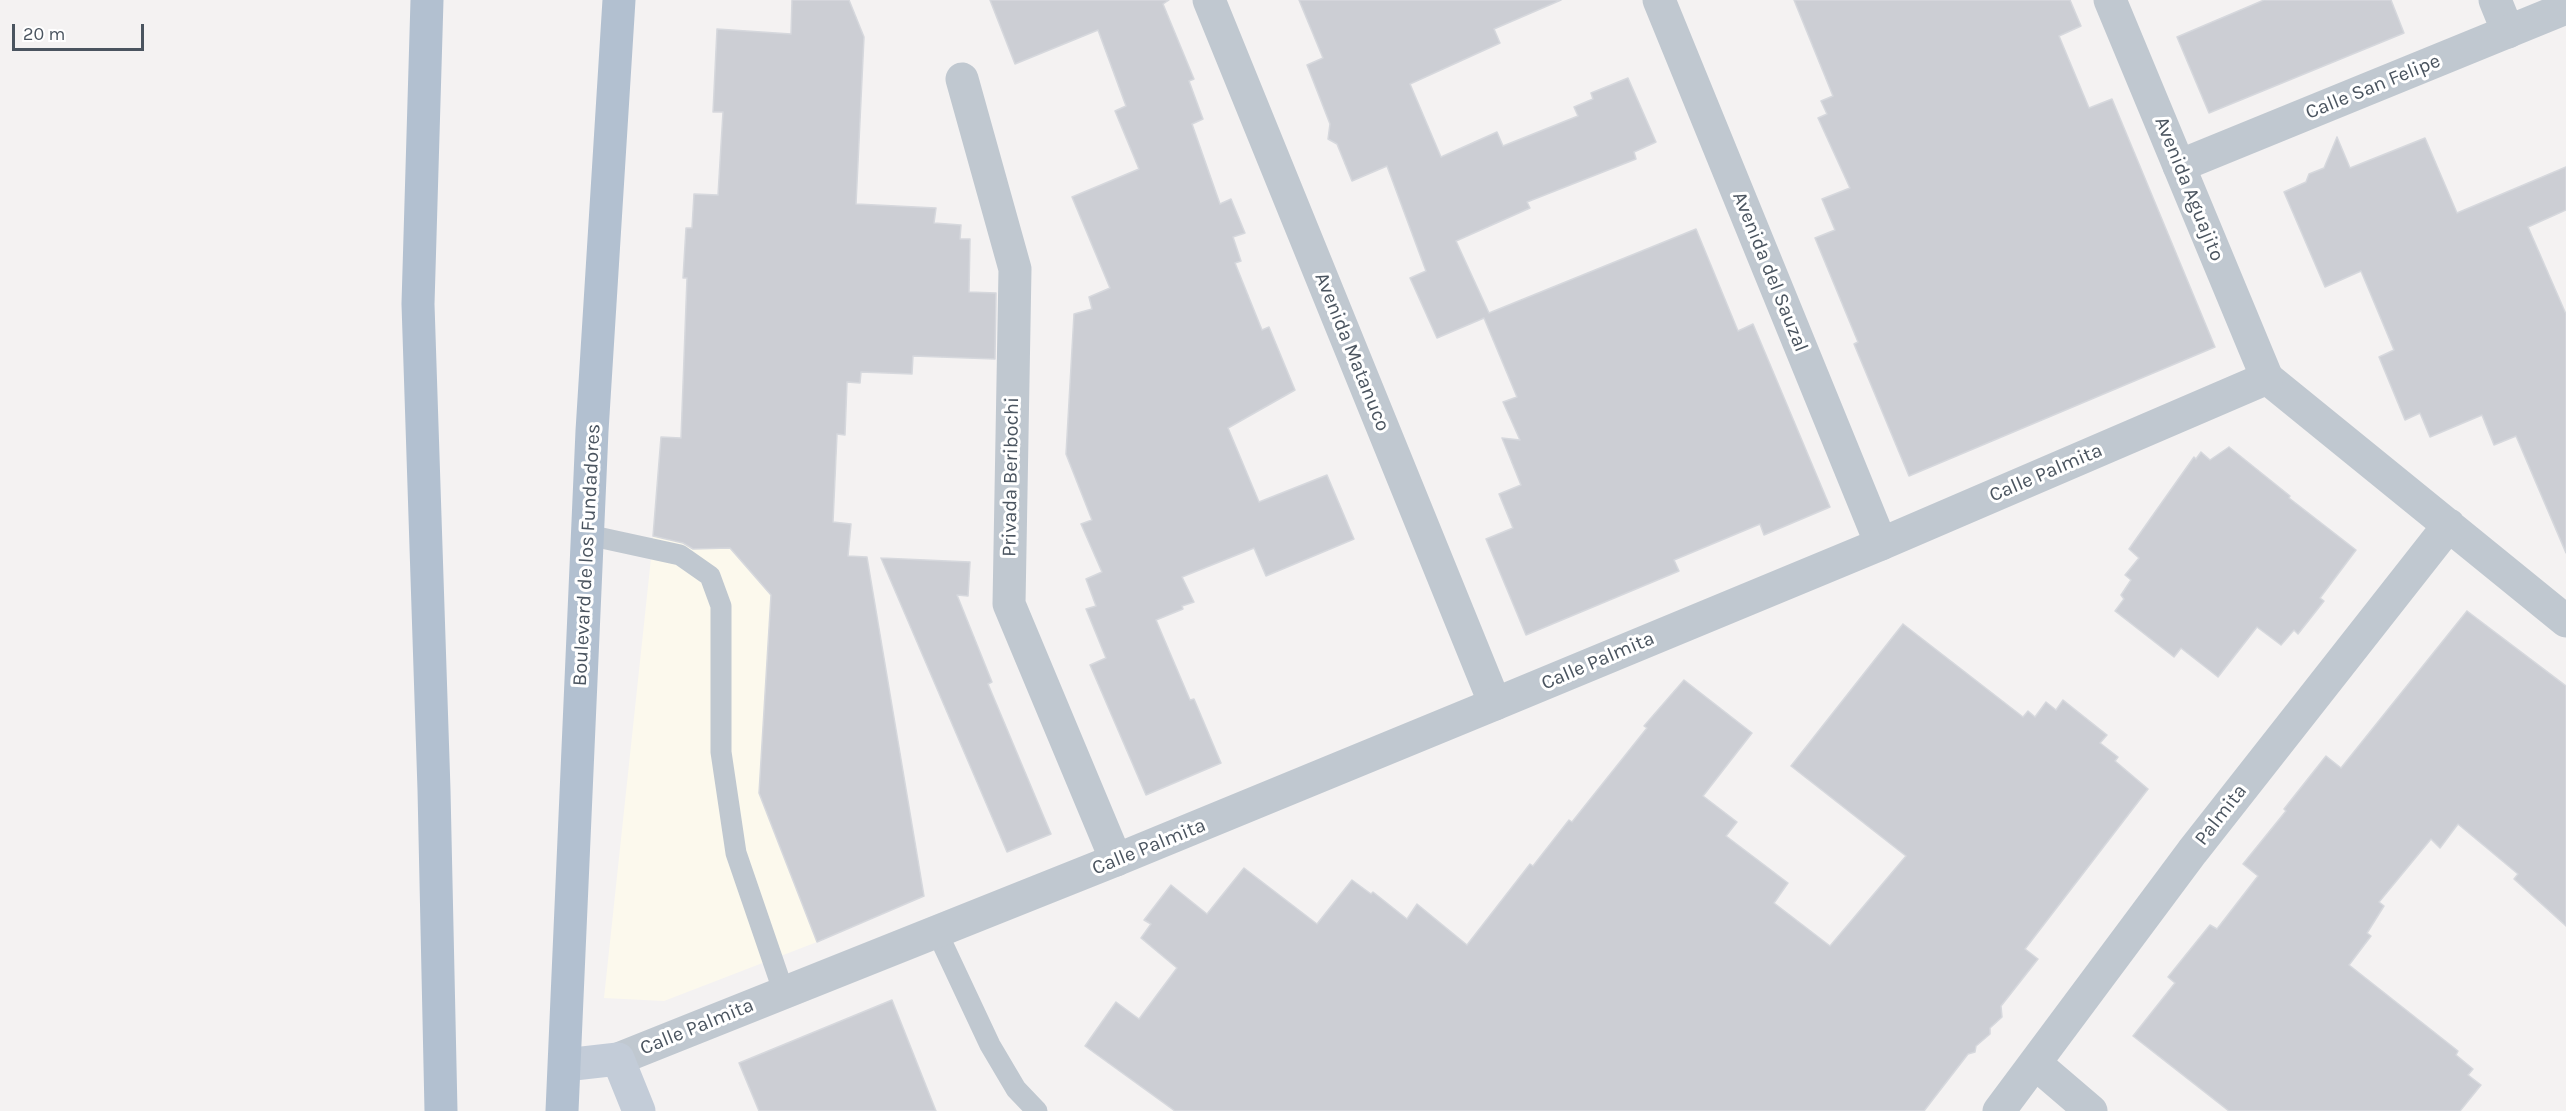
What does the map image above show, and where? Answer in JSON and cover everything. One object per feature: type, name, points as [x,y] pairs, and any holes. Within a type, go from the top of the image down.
[{"type":"main road","points":[[427,0],[418,304],[434,790],[441,1111]]},
{"type":"main road","name":"Boulevard de los Fundadores","points":[[562,1111],[588,535],[619,0]]},
{"type":"main road","points":[[618,1059],[639,1111]]},
{"type":"main road","name":"Calle Palmita","points":[[564,1065],[618,1059]]},
{"type":"street","name":"Avenida Matanuco","points":[[1209,0],[1495,704]]},
{"type":"street","name":"Avenida del Sauzal","points":[[1659,0],[1881,544]]},
{"type":"street","name":"Avenida Aguajito","points":[[2110,0],[2267,378]]},
{"type":"street","points":[[2495,0],[2508,32]]},
{"type":"street","name":"Calle San Felipe","points":[[2180,166],[2566,8]]},
{"type":"street","name":"Privada Beribochi","points":[[962,79],[1015,269],[1009,604],[1116,860]]},
{"type":"street","name":"Calle Palmita","points":[[618,1059],[1116,860],[1495,704],[1881,544],[2267,378]]},
{"type":"street","points":[[2267,378],[2566,621]]},
{"type":"street","name":"Palmita","points":[[1999,1111],[2192,852],[2449,525]]},
{"type":"street","points":[[2036,1064],[2091,1111]]},
{"type":"lane","points":[[588,535],[680,555],[710,576],[721,606],[721,752],[736,853],[784,993]]},
{"type":"lane","points":[[937,932],[990,1046],[1016,1089],[1037,1111]]},
{"type":"shaded area","points":[[661,437],[837,450],[828,608],[817,942],[664,1001],[604,998],[652,549]]},
{"type":"building","points":[[792,0],[849,0],[864,37],[856,204],[936,208],[934,223],[961,225],[960,239],[970,239],[969,292],[996,293],[995,359],[913,356],[912,374],[861,372],[860,383],[847,382],[845,435],[837,434],[833,522],[851,524],[848,556],[867,557],[924,896],[817,942],[759,793],[771,595],[730,548],[693,549],[683,543],[653,536],[661,437],[681,438],[687,278],[683,278],[686,228],[692,228],[694,194],[718,195],[723,112],[713,112],[717,29],[791,34]]},
{"type":"building","points":[[990,0],[1169,0],[1163,4],[1194,79],[1189,81],[1203,119],[1192,124],[1220,204],[1231,199],[1245,233],[1233,237],[1241,261],[1235,263],[1262,330],[1269,327],[1295,390],[1228,428],[1259,502],[1327,475],[1354,539],[1266,576],[1254,548],[1182,577],[1194,602],[1156,620],[1190,700],[1194,699],[1221,763],[1146,795],[1090,665],[1106,658],[1086,609],[1096,606],[1086,579],[1102,572],[1081,524],[1092,520],[1066,454],[1074,314],[1092,309],[1089,297],[1110,288],[1072,197],[1139,169],[1115,111],[1126,106],[1098,30],[1015,64]]},
{"type":"building","points":[[1299,0],[1561,0],[1494,29],[1500,43],[1410,84],[1441,157],[1497,132],[1503,146],[1578,116],[1574,107],[1593,99],[1591,93],[1628,78],[1656,142],[1634,152],[1636,159],[1527,202],[1530,208],[1456,241],[1489,313],[1696,229],[1738,331],[1753,324],[1830,507],[1764,535],[1760,524],[1674,560],[1679,571],[1526,635],[1486,539],[1513,528],[1499,494],[1521,485],[1502,438],[1520,440],[1503,402],[1517,397],[1484,318],[1437,338],[1410,278],[1426,271],[1387,166],[1352,181],[1337,144],[1328,139],[1330,124],[1307,65],[1323,58]]},
{"type":"building","points":[[1794,0],[2070,0],[2081,26],[2059,36],[2089,108],[2112,99],[2215,347],[1909,476],[1854,344],[1858,342],[1815,238],[1835,230],[1822,199],[1850,188],[1818,118],[1827,114],[1821,101],[1833,96]]},
{"type":"building","points":[[2264,0],[2391,0],[2404,33],[2209,113],[2177,37]]},
{"type":"building","points":[[2337,137],[2350,168],[2425,138],[2457,213],[2566,167],[2566,210],[2528,227],[2566,314],[2566,553],[2516,436],[2494,445],[2482,415],[2430,437],[2420,413],[2405,420],[2379,357],[2394,350],[2361,271],[2325,287],[2284,192],[2306,182],[2309,174],[2324,168]]},
{"type":"building","points":[[2229,447],[2290,496],[2289,498],[2356,550],[2320,598],[2324,601],[2298,634],[2294,630],[2281,645],[2257,627],[2218,677],[2181,648],[2174,657],[2115,611],[2124,599],[2121,595],[2131,580],[2125,575],[2139,558],[2129,549],[2194,457],[2196,459],[2201,452],[2210,460]]},
{"type":"building","points":[[881,558],[970,562],[968,596],[957,595],[992,682],[988,684],[1051,834],[1007,852]]},
{"type":"building","points":[[2467,611],[2566,686],[2566,926],[2514,879],[2518,874],[2458,824],[2440,848],[2431,839],[2379,902],[2384,906],[2367,933],[2371,936],[2349,965],[2458,1051],[2456,1055],[2473,1069],[2468,1075],[2481,1085],[2460,1111],[2229,1111],[2133,1036],[2175,983],[2168,977],[2210,925],[2217,929],[2258,876],[2243,864],[2286,811],[2284,809],[2326,756],[2341,768]]},
{"type":"building","points":[[1903,624],[2023,717],[2028,711],[2035,717],[2046,702],[2056,710],[2063,700],[2107,735],[2100,743],[2118,757],[2115,761],[2148,789],[2025,949],[2038,959],[2001,1006],[2002,1017],[1990,1028],[1990,1034],[1976,1046],[1975,1052],[1968,1054],[1924,1111],[1175,1111],[1085,1046],[1116,1002],[1139,1019],[1177,968],[1141,938],[1151,924],[1144,920],[1171,885],[1207,914],[1244,868],[1317,924],[1352,880],[1371,894],[1373,892],[1407,919],[1417,904],[1467,945],[1530,864],[1533,866],[1569,820],[1572,822],[1647,728],[1644,726],[1684,680],[1752,733],[1703,796],[1737,822],[1726,836],[1788,883],[1774,903],[1830,946],[1906,856],[1791,766]]},
{"type":"building","points":[[892,1000],[936,1111],[759,1111],[739,1063]]}]
